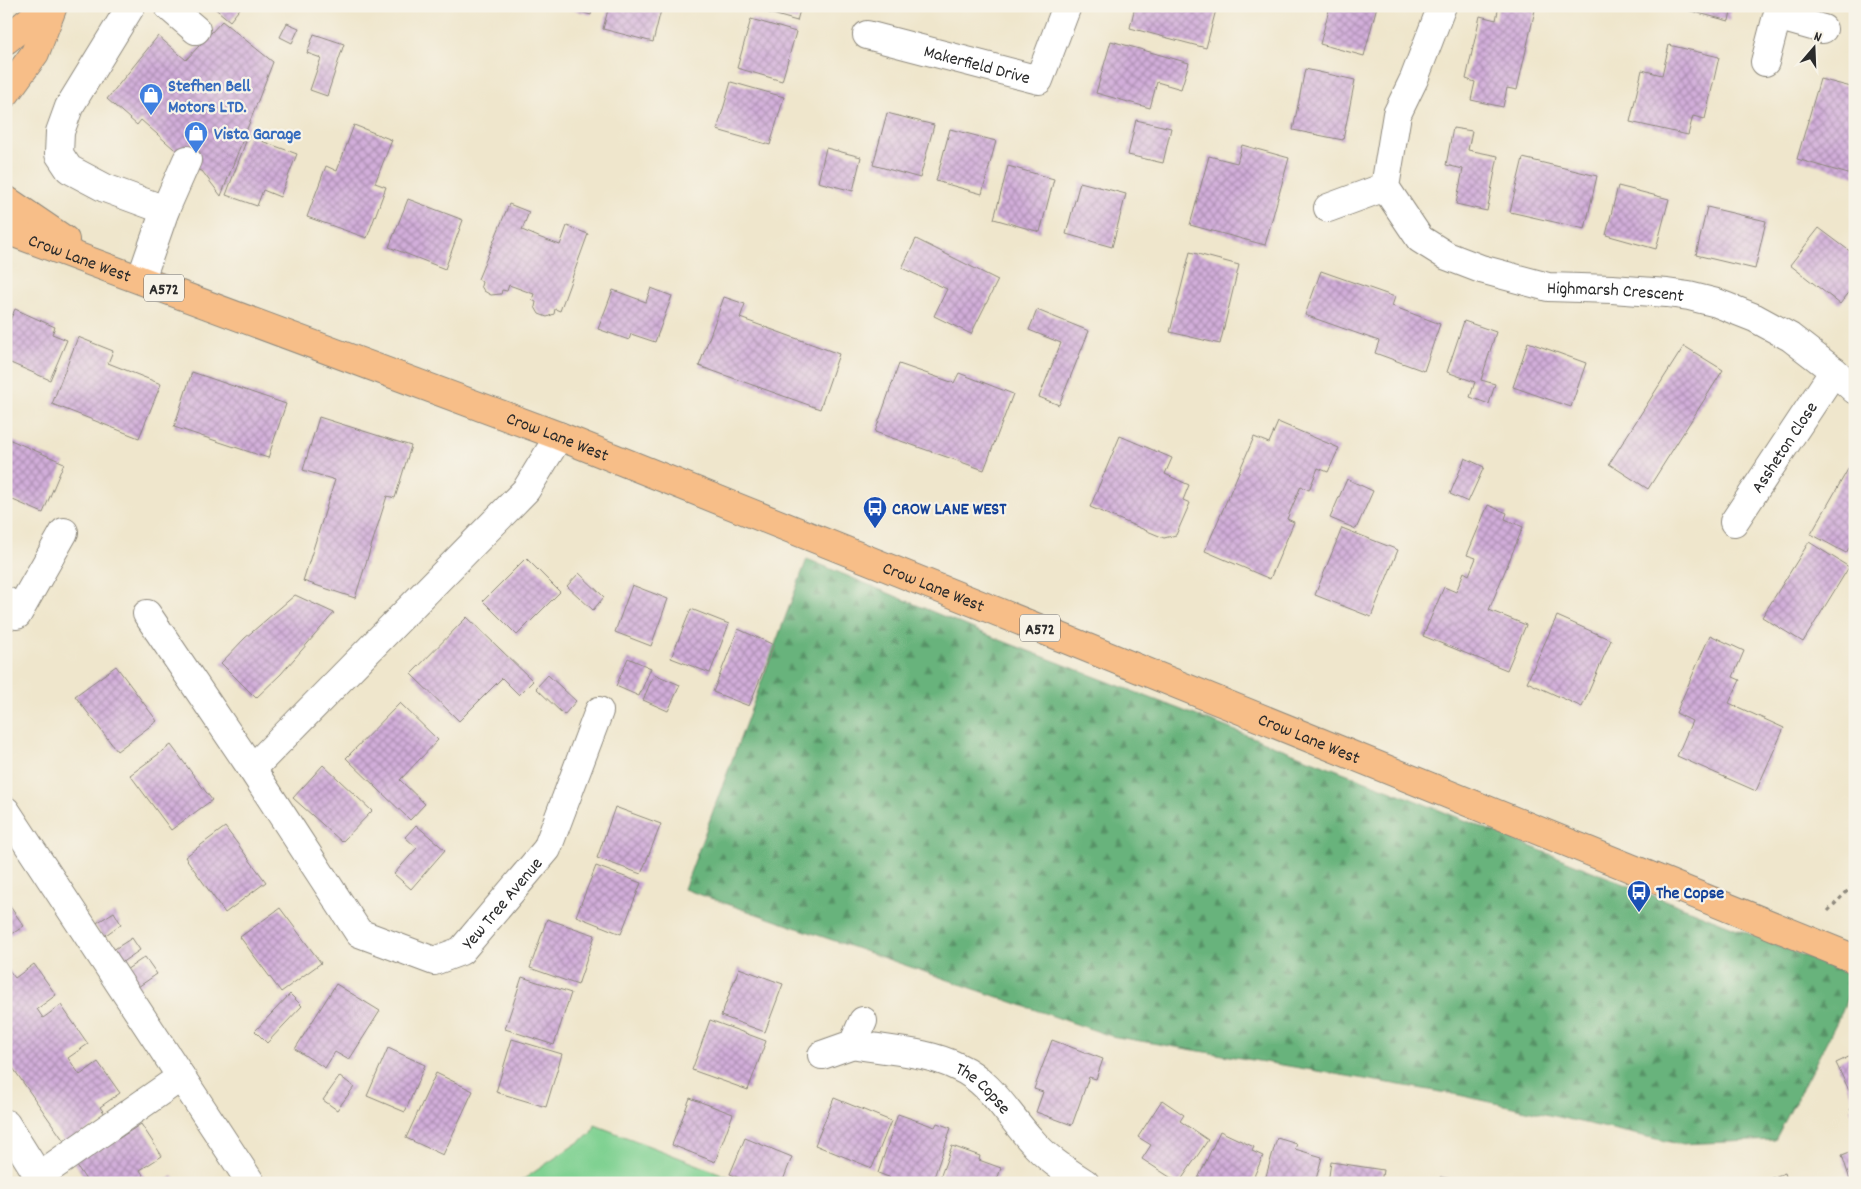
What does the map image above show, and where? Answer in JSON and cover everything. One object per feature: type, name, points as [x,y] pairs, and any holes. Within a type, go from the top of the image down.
[{"type":"main road","points":[[6,40],[50,6]]},
{"type":"main road","points":[[6,69],[50,6]]},
{"type":"main road","points":[[6,93],[35,53],[50,6]]},
{"type":"main road","points":[[6,200],[107,268]]},
{"type":"main road","name":"Crow Lane West","points":[[6,230],[559,436],[1053,634],[1855,960]]},
{"type":"street","points":[[131,6],[69,106],[60,132],[59,154],[69,168],[105,188],[164,210]]},
{"type":"street","points":[[168,6],[196,30]]},
{"type":"street","name":"Makerfield Drive","points":[[867,35],[1039,80],[1067,6]]},
{"type":"street","points":[[1328,208],[1385,187],[1397,114],[1414,79],[1442,6]]},
{"type":"street","points":[[1765,62],[1778,11],[1823,29]]},
{"type":"street","points":[[141,279],[164,210],[186,160]]},
{"type":"street","name":"Highmarsh Crescent","points":[[1385,187],[1420,239],[1447,256],[1481,270],[1548,287],[1612,288],[1667,293],[1717,303],[1755,318],[1790,337],[1855,390]]},
{"type":"street","name":"Assheton Close","points":[[1734,522],[1834,371]]},
{"type":"street","points":[[252,769],[526,490],[559,436]]},
{"type":"street","points":[[6,601],[17,615],[64,532]]},
{"type":"street","name":"Yew Tree Avenue","points":[[147,614],[252,769],[359,933],[434,961],[461,951],[547,850],[599,711]]},
{"type":"street","points":[[6,811],[251,1183]]},
{"type":"street","name":"The Copse","points":[[822,1055],[858,1032],[960,1067],[977,1079],[1014,1118],[1030,1140],[1053,1161],[1085,1183]]},
{"type":"street","points":[[6,1124],[41,1179],[181,1077]]},
{"type":"path","points":[[1824,915],[1855,883]]},
{"type":"green space","points":[[807,559],[1000,640],[1389,790],[1855,976],[1842,1012],[1775,1140],[1679,1144],[1459,1095],[1111,1036],[684,889]]},
{"type":"green space","points":[[595,1125],[745,1183],[518,1183],[592,1133]]},
{"type":"building","points":[[212,6],[242,6],[230,21]]},
{"type":"building","points":[[561,6],[593,6],[591,15]]},
{"type":"building","points":[[609,6],[662,6],[653,42],[603,29]]},
{"type":"building","points":[[753,6],[801,6],[797,21],[752,8]]},
{"type":"building","points":[[1135,6],[1217,6],[1206,48],[1130,28]]},
{"type":"building","points":[[1330,6],[1377,6],[1364,56],[1320,44]]},
{"type":"building","points":[[1499,6],[1516,6],[1535,10],[1517,90],[1507,88],[1503,107],[1471,100],[1475,82],[1466,79],[1480,16],[1496,20]]},
{"type":"building","points":[[1683,6],[1732,6],[1729,21],[1683,9]]},
{"type":"building","points":[[1853,6],[1855,6],[1855,17],[1851,16]]},
{"type":"building","points":[[751,19],[796,32],[782,81],[737,68]]},
{"type":"building","points":[[222,21],[273,62],[221,196],[202,171],[198,170],[141,120],[137,125],[107,99],[158,36],[186,60]]},
{"type":"building","points":[[287,23],[299,28],[292,43],[280,37]]},
{"type":"building","points":[[314,34],[344,44],[327,96],[310,90],[321,58],[307,53]]},
{"type":"building","points":[[1111,41],[1189,63],[1181,89],[1157,82],[1150,108],[1096,93]]},
{"type":"building","points":[[1669,45],[1719,57],[1705,119],[1693,116],[1688,135],[1630,122],[1642,70],[1662,75]]},
{"type":"building","points":[[1305,69],[1355,80],[1343,140],[1293,130]]},
{"type":"building","points":[[1820,79],[1855,88],[1855,176],[1797,159]]},
{"type":"building","points":[[731,82],[784,97],[770,145],[717,130]]},
{"type":"building","points":[[887,113],[934,125],[920,178],[873,165]]},
{"type":"building","points":[[1136,120],[1171,128],[1163,163],[1128,155]]},
{"type":"building","points":[[354,125],[392,140],[375,183],[386,187],[367,238],[307,217],[326,166],[337,171]]},
{"type":"building","points":[[1453,128],[1472,131],[1468,150],[1498,156],[1487,211],[1456,204],[1463,169],[1446,165]]},
{"type":"building","points":[[950,129],[996,141],[982,194],[936,181]]},
{"type":"building","points":[[248,136],[297,154],[280,197],[263,190],[257,206],[226,195]]},
{"type":"building","points":[[1242,145],[1289,158],[1265,245],[1190,225],[1209,156],[1237,163]]},
{"type":"building","points":[[826,148],[861,157],[853,191],[818,182]]},
{"type":"building","points":[[1523,158],[1597,176],[1585,229],[1510,212]]},
{"type":"building","points":[[1008,166],[1054,179],[1040,232],[994,219]]},
{"type":"building","points":[[1080,182],[1126,194],[1112,247],[1066,234]]},
{"type":"building","points":[[1618,186],[1669,199],[1656,249],[1606,235]]},
{"type":"building","points":[[408,199],[463,220],[445,269],[389,247]]},
{"type":"building","points":[[509,204],[529,212],[522,230],[541,238],[560,245],[567,226],[588,234],[560,311],[555,309],[554,314],[547,317],[539,314],[535,307],[536,302],[532,300],[534,294],[509,285],[507,291],[502,290],[501,294],[491,295],[484,291],[481,286],[482,282],[478,279]]},
{"type":"building","points":[[1707,207],[1766,221],[1755,269],[1696,255]]},
{"type":"building","points":[[1819,228],[1855,255],[1855,285],[1840,304],[1790,265]]},
{"type":"building","points":[[916,239],[998,280],[971,334],[934,316],[947,289],[902,268]]},
{"type":"building","points":[[1190,252],[1239,265],[1220,344],[1170,332]]},
{"type":"building","points":[[1321,271],[1395,297],[1392,306],[1440,324],[1424,371],[1375,353],[1379,341],[1305,315]]},
{"type":"building","points":[[651,288],[672,296],[655,342],[631,334],[629,340],[598,329],[613,290],[646,302]]},
{"type":"building","points":[[724,297],[745,304],[740,318],[839,354],[820,409],[699,366]]},
{"type":"building","points":[[15,309],[55,327],[52,334],[67,340],[50,380],[6,361],[6,329]]},
{"type":"building","points":[[1037,310],[1089,331],[1059,405],[1039,397],[1061,343],[1029,330]]},
{"type":"building","points":[[1464,321],[1496,332],[1481,380],[1495,384],[1489,404],[1470,397],[1475,382],[1447,372]]},
{"type":"building","points":[[78,337],[113,351],[108,363],[161,384],[139,438],[52,404]]},
{"type":"building","points":[[1528,342],[1586,363],[1571,407],[1513,387]]},
{"type":"building","points":[[1684,346],[1723,370],[1648,489],[1609,464]]},
{"type":"building","points":[[899,364],[954,383],[959,373],[1013,394],[984,470],[875,432]]},
{"type":"building","points":[[192,372],[286,404],[268,458],[174,427]]},
{"type":"building","points":[[319,417],[411,446],[395,498],[387,496],[355,598],[303,581],[335,480],[303,470]]},
{"type":"building","points":[[1278,422],[1339,448],[1328,472],[1318,468],[1309,490],[1301,486],[1287,519],[1294,522],[1270,579],[1205,551],[1254,437],[1269,443]]},
{"type":"building","points":[[1120,436],[1172,458],[1165,474],[1189,485],[1183,500],[1190,503],[1176,535],[1164,538],[1090,507]]},
{"type":"building","points":[[6,438],[64,463],[43,513],[6,497]]},
{"type":"building","points":[[1855,457],[1855,538],[1846,553],[1811,534]]},
{"type":"building","points":[[1465,458],[1484,467],[1468,502],[1450,494]]},
{"type":"building","points":[[1347,479],[1373,491],[1356,529],[1330,518]]},
{"type":"building","points":[[1488,505],[1507,513],[1505,519],[1523,527],[1489,610],[1526,625],[1507,670],[1423,636],[1444,587],[1456,592],[1464,572],[1469,575],[1476,558],[1467,555]]},
{"type":"building","points":[[1342,528],[1398,550],[1371,617],[1315,595]]},
{"type":"building","points":[[1809,542],[1849,567],[1803,642],[1762,617]]},
{"type":"building","points":[[526,558],[560,592],[517,635],[483,601]]},
{"type":"building","points":[[579,573],[604,597],[593,610],[567,586]]},
{"type":"building","points":[[632,585],[668,599],[651,646],[615,632]]},
{"type":"building","points":[[295,595],[334,613],[281,674],[256,698],[221,663],[245,638]]},
{"type":"building","points":[[691,609],[729,624],[710,673],[671,658]]},
{"type":"building","points":[[1557,616],[1611,640],[1582,707],[1527,682]]},
{"type":"building","points":[[467,617],[533,681],[519,695],[502,678],[459,721],[411,674]]},
{"type":"building","points":[[738,629],[774,645],[749,706],[713,692]]},
{"type":"building","points":[[1710,635],[1744,651],[1733,677],[1740,680],[1729,703],[1784,728],[1756,791],[1677,756],[1692,721],[1676,713]]},
{"type":"building","points":[[628,658],[651,668],[639,696],[616,686]]},
{"type":"building","points":[[116,666],[157,721],[117,751],[75,696]]},
{"type":"building","points":[[654,674],[680,685],[668,711],[643,700]]},
{"type":"building","points":[[548,675],[576,701],[564,715],[536,688]]},
{"type":"building","points":[[400,703],[438,740],[400,780],[425,804],[410,820],[346,758]]},
{"type":"building","points":[[171,745],[212,800],[171,830],[130,775]]},
{"type":"building","points":[[323,765],[372,811],[342,842],[293,798]]},
{"type":"building","points":[[615,807],[661,824],[641,874],[597,858]]},
{"type":"building","points":[[416,825],[445,850],[411,889],[394,874],[417,848],[405,837]]},
{"type":"building","points":[[225,827],[266,882],[225,913],[185,857]]},
{"type":"building","points":[[596,866],[641,883],[621,934],[576,916]]},
{"type":"building","points":[[6,901],[24,926],[6,938]]},
{"type":"building","points":[[280,908],[321,963],[281,992],[240,937]]},
{"type":"building","points":[[114,912],[121,924],[103,937],[95,924]]},
{"type":"building","points":[[547,919],[595,935],[578,985],[530,968]]},
{"type":"building","points":[[132,938],[140,950],[121,963],[113,950]]},
{"type":"building","points":[[145,957],[157,974],[135,989],[123,972]]},
{"type":"building","points":[[34,964],[56,995],[37,1009],[43,1018],[61,1005],[88,1044],[68,1058],[80,1075],[98,1062],[120,1093],[100,1107],[107,1117],[66,1144],[6,1058],[6,966],[15,978]]},
{"type":"building","points":[[739,968],[783,984],[765,1032],[721,1016]]},
{"type":"building","points":[[522,977],[571,993],[554,1045],[505,1029]]},
{"type":"building","points":[[336,984],[380,1011],[349,1060],[335,1052],[325,1068],[295,1049]]},
{"type":"building","points":[[290,994],[302,1006],[267,1043],[255,1031]]},
{"type":"building","points":[[710,1020],[766,1041],[748,1090],[692,1070]]},
{"type":"building","points":[[512,1039],[562,1054],[546,1107],[496,1092]]},
{"type":"building","points":[[1052,1040],[1103,1059],[1096,1079],[1089,1077],[1072,1125],[1036,1112],[1043,1092],[1034,1089]]},
{"type":"building","points":[[388,1048],[425,1065],[405,1112],[367,1096]]},
{"type":"building","points":[[1855,1054],[1855,1103],[1836,1063]]},
{"type":"building","points":[[436,1073],[473,1091],[443,1155],[406,1138]]},
{"type":"building","points":[[340,1076],[354,1087],[337,1110],[323,1100]]},
{"type":"building","points":[[690,1098],[733,1114],[715,1162],[672,1145]]},
{"type":"building","points":[[834,1098],[891,1121],[872,1168],[815,1145]]},
{"type":"building","points":[[1162,1100],[1184,1115],[1180,1121],[1208,1140],[1179,1183],[1142,1159],[1151,1145],[1138,1137]]},
{"type":"building","points":[[1855,1107],[1855,1119],[1850,1109]]},
{"type":"building","points":[[898,1114],[935,1127],[937,1123],[951,1128],[932,1183],[905,1183],[878,1173]]},
{"type":"building","points":[[141,1124],[162,1156],[140,1170],[148,1183],[88,1183],[73,1160],[114,1133],[118,1139]]},
{"type":"building","points":[[1220,1131],[1254,1147],[1252,1151],[1263,1156],[1251,1183],[1196,1183]]},
{"type":"building","points":[[745,1138],[792,1157],[782,1183],[751,1183],[730,1174]]},
{"type":"building","points":[[1277,1138],[1297,1144],[1295,1149],[1322,1157],[1315,1183],[1264,1183]]},
{"type":"building","points":[[952,1146],[980,1156],[979,1160],[1001,1168],[996,1183],[938,1183]]},
{"type":"building","points":[[1855,1150],[1855,1183],[1851,1183],[1842,1155]]},
{"type":"building","points":[[1331,1162],[1383,1170],[1381,1183],[1328,1183]]},
{"type":"building","points":[[1785,1173],[1788,1183],[1763,1183],[1763,1181]]},
{"type":"building","points":[[173,1176],[178,1183],[163,1183]]},
{"type":"building","points":[[1440,1177],[1458,1180],[1458,1183],[1439,1183]]},
{"type":"building","points":[[1392,1178],[1415,1182],[1415,1183],[1391,1183]]},
{"type":"place","name":"Stefhen Bell Motors LTD.","points":[[151,116]]},
{"type":"place","name":"Vista Garage","points":[[196,154]]},
{"type":"place","name":"CROW LANE WEST","points":[[875,529]]},
{"type":"place","name":"The Copse","points":[[1639,913]]}]
